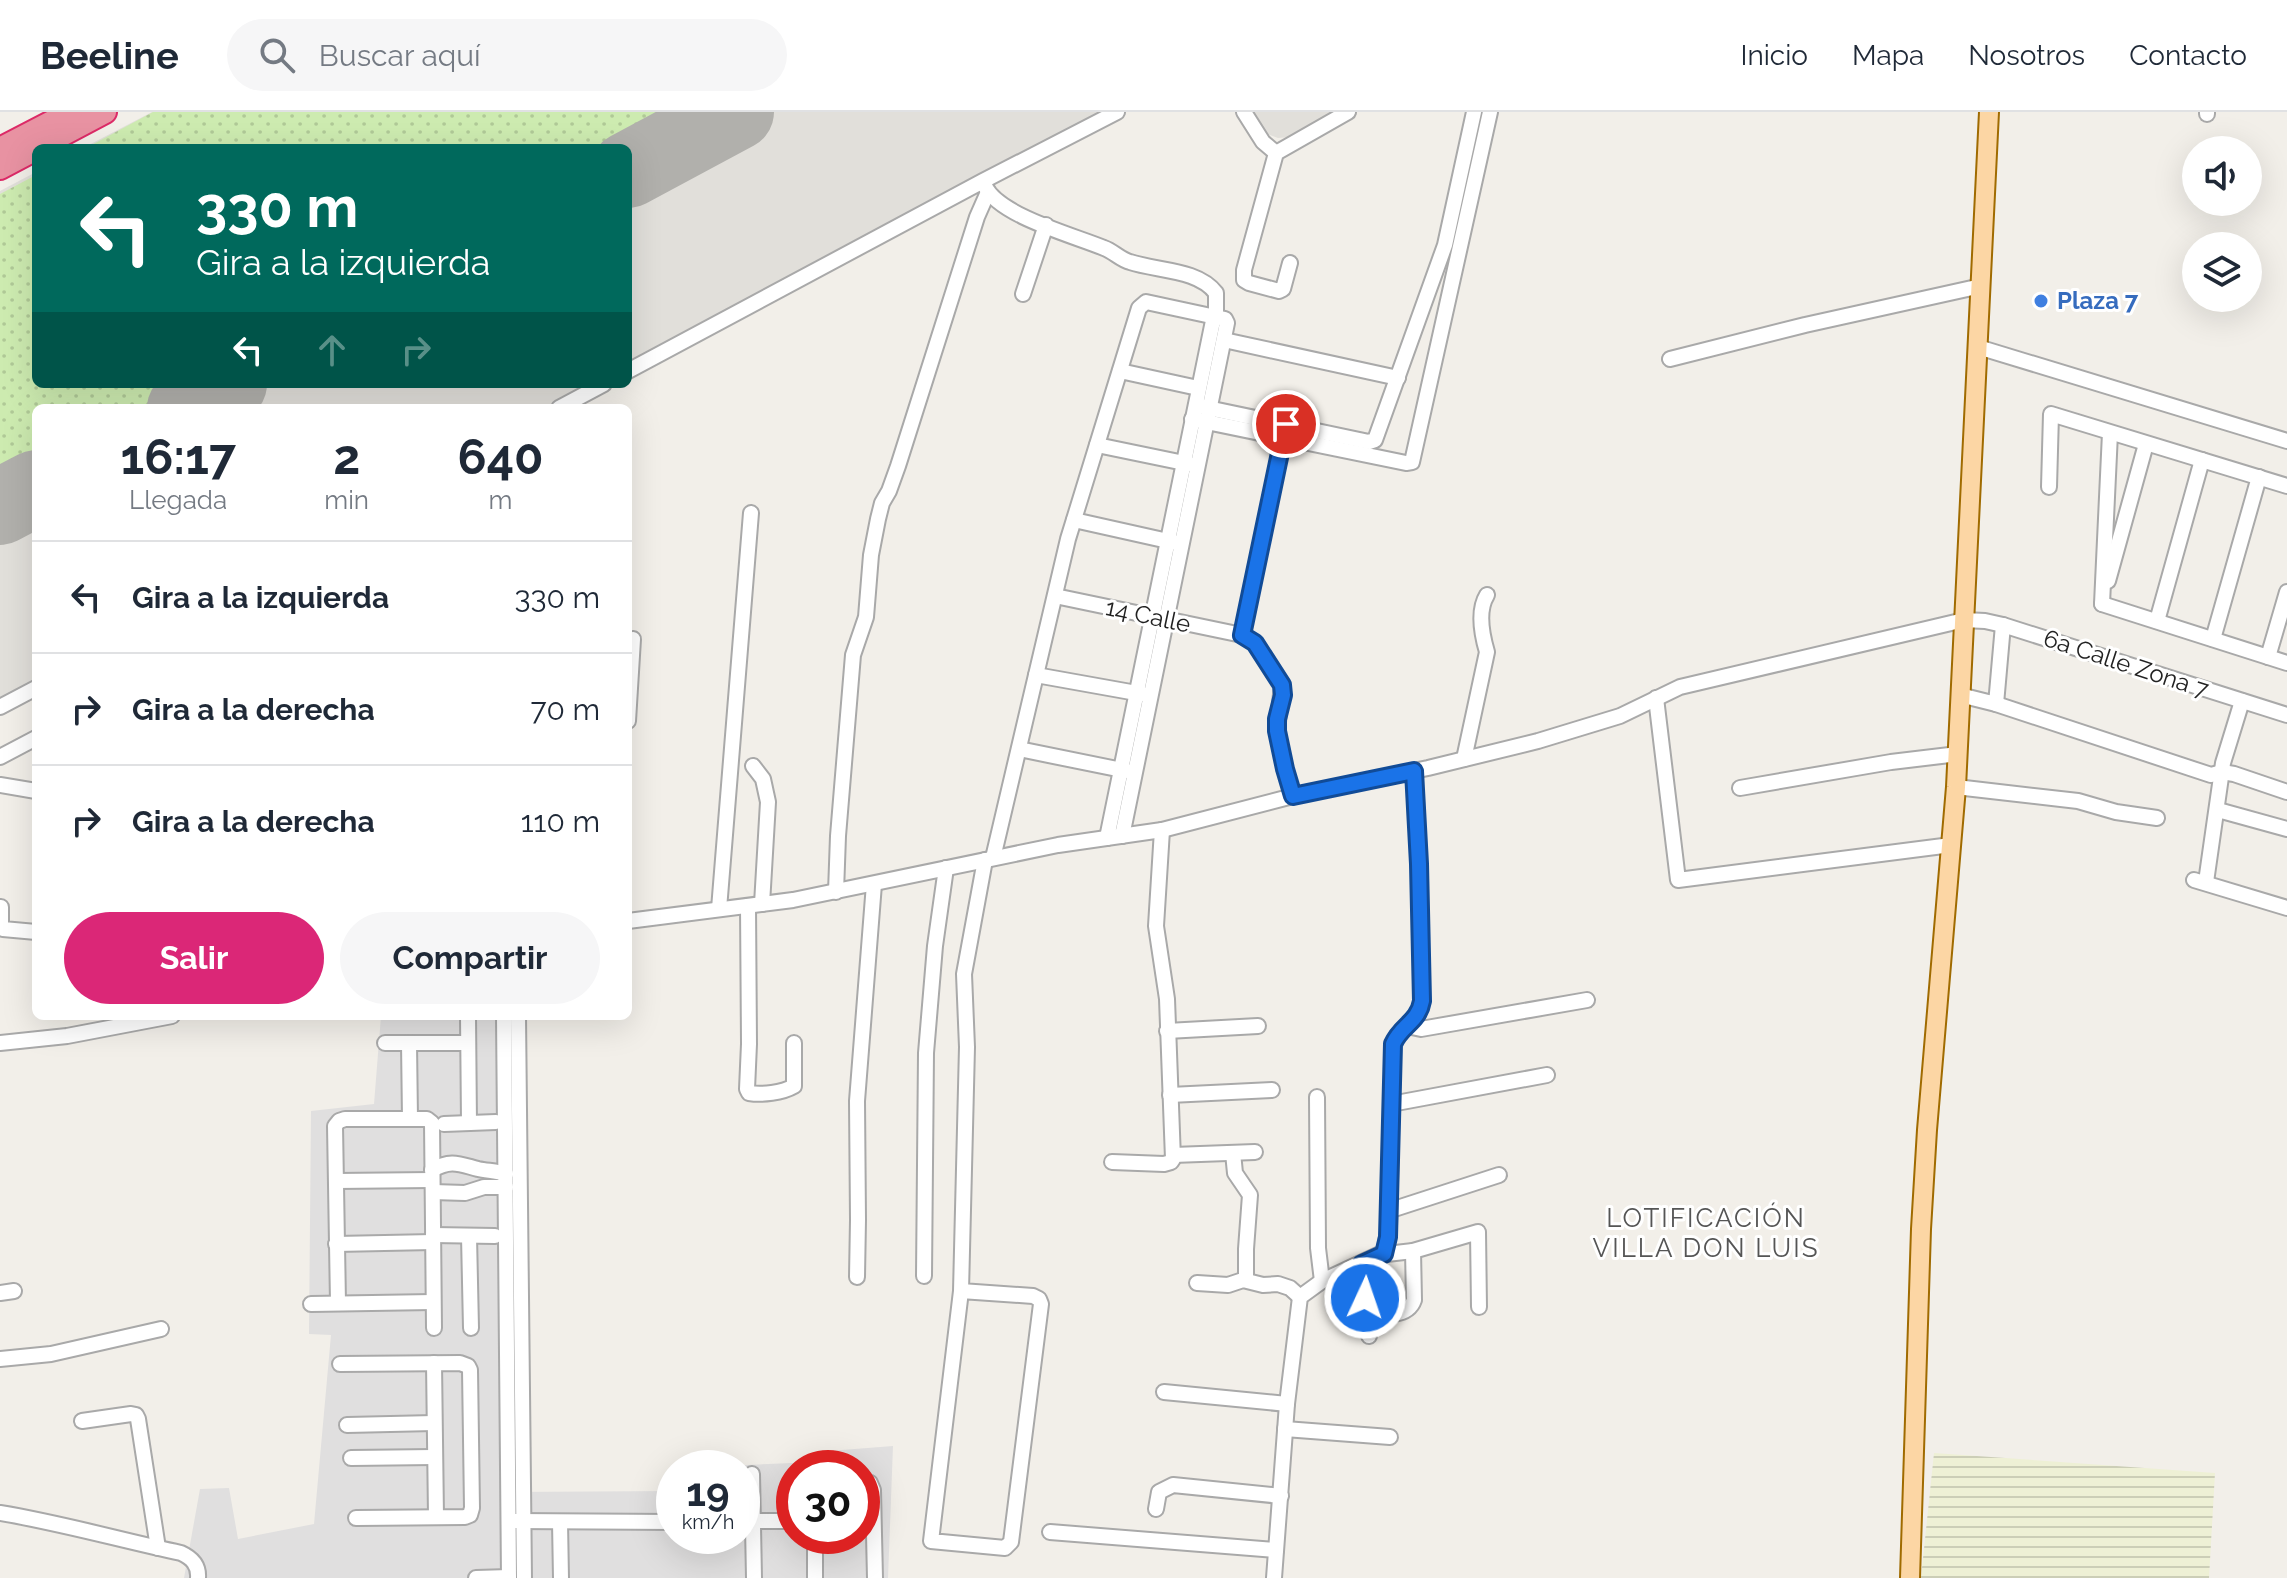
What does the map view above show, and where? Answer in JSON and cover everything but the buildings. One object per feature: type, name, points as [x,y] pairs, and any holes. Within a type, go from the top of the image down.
[{"type":"highway","points":[[0,149],[71,112]]},
{"type":"highway","points":[[45,144],[105,112]]},
{"type":"highway","points":[[0,168],[32,151]]},
{"type":"main road","points":[[1910,1578],[1921,1229],[1958,754],[1988,112]]},
{"type":"street","points":[[632,369],[986,187],[1117,112]]},
{"type":"street","points":[[1244,112],[1263,142],[1276,153]]},
{"type":"street","points":[[1290,263],[1283,289],[1279,291],[1244,280],[1244,270],[1276,153],[1348,112]]},
{"type":"street","points":[[1471,162],[1474,112]]},
{"type":"street","points":[[1201,414],[1412,462],[1455,266],[1452,247],[1471,162],[1490,112]]},
{"type":"street","points":[[986,187],[1014,212],[1109,250],[1126,262],[1201,281],[1216,293],[1224,340],[1201,414],[1114,837]]},
{"type":"street","points":[[836,892],[853,660],[866,617],[876,530],[882,503],[898,466],[986,187]]},
{"type":"street","points":[[1023,294],[1046,225]]},
{"type":"street","points":[[1284,431],[1374,442],[1439,261],[1452,247]]},
{"type":"street","points":[[1439,261],[1455,266]]},
{"type":"street","points":[[1670,359],[1981,286]]},
{"type":"street","points":[[961,1291],[1033,1296],[1041,1304],[1011,1542],[1005,1548],[931,1541],[961,1291],[967,1047],[964,974],[989,859],[1074,520],[1139,308],[1146,302],[1219,318]]},
{"type":"street","points":[[1201,414],[1198,388],[1219,318]]},
{"type":"street","points":[[1224,340],[1398,378]]},
{"type":"street","points":[[1978,347],[2287,441]]},
{"type":"street","points":[[1120,371],[1198,388]]},
{"type":"street","points":[[566,404],[596,388]]},
{"type":"street","points":[[2049,487],[2051,414],[2287,486]]},
{"type":"street","points":[[1284,431],[1242,635],[1255,643],[1282,685],[1277,731],[1293,796]]},
{"type":"street","points":[[2102,604],[2110,433]]},
{"type":"street","points":[[2102,604],[2146,444]]},
{"type":"street","points":[[1097,445],[1190,464]]},
{"type":"street","points":[[2157,621],[2202,460]]},
{"type":"street","points":[[2213,639],[2259,477]]},
{"type":"street","points":[[719,909],[751,513]]},
{"type":"street","points":[[1074,520],[1174,542]]},
{"type":"street","points":[[2268,657],[2287,592]]},
{"type":"street","points":[[1464,759],[1487,652],[1482,637],[1482,606],[1487,595]]},
{"type":"street","name":"14 Calle","points":[[1055,596],[1242,635]]},
{"type":"street","points":[[2102,604],[2287,663]]},
{"type":"street","points":[[632,920],[836,892],[989,859],[1162,830],[1293,796],[1571,733],[1620,716],[1696,682],[1964,620]]},
{"type":"street","name":"6a Calle Zona 7","points":[[1964,620],[2003,625],[2287,715]]},
{"type":"street","points":[[1996,704],[2003,625]]},
{"type":"street","points":[[632,655],[633,639]]},
{"type":"street","points":[[1036,675],[1143,694]]},
{"type":"street","points":[[0,707],[32,690]]},
{"type":"street","points":[[1960,695],[2213,775],[2222,772],[2287,792]]},
{"type":"street","points":[[1656,698],[1678,880],[1951,845]]},
{"type":"street","points":[[2242,701],[2223,763],[2218,810],[2200,881],[2287,908]]},
{"type":"street","points":[[0,757],[32,740]]},
{"type":"street","points":[[1019,749],[1128,771]]},
{"type":"street","points":[[1740,788],[1891,762],[1958,754]]},
{"type":"street","points":[[753,766],[763,779],[768,802],[755,905],[748,1091],[755,1094],[794,1086],[794,1043]]},
{"type":"street","points":[[1384,1254],[1388,1237],[1393,1044],[1417,1016],[1423,994],[1414,771]]},
{"type":"street","points":[[0,785],[32,790]]},
{"type":"street","points":[[1956,787],[2078,801],[2116,812],[2157,818]]},
{"type":"street","points":[[2218,810],[2287,829]]},
{"type":"street","points":[[1112,1162],[1164,1164],[1171,1162],[1173,1155],[1167,999],[1156,936],[1162,830]]},
{"type":"street","points":[[924,1276],[926,1053],[935,946],[946,868]]},
{"type":"street","points":[[857,1277],[857,1101],[874,884]]},
{"type":"street","points":[[1,907],[3,929],[32,932]]},
{"type":"street","points":[[1407,1026],[1421,1029],[1587,1000]]},
{"type":"street","points":[[0,1043],[67,1036],[151,1020]]},
{"type":"street","points":[[468,1020],[469,1123]]},
{"type":"street","points":[[504,1020],[516,1521],[524,1578]]},
{"type":"street","points":[[476,1578],[509,1578],[516,1521],[518,1020]]},
{"type":"street","points":[[1167,1031],[1258,1026]]},
{"type":"street","points":[[385,1043],[468,1043]]},
{"type":"street","points":[[409,1043],[410,1119]]},
{"type":"street","points":[[1391,1104],[1547,1075]]},
{"type":"street","points":[[1170,1095],[1272,1090]]},
{"type":"street","points":[[1317,1097],[1318,1248],[1322,1281]]},
{"type":"street","points":[[338,1303],[335,1126],[345,1119],[427,1119],[432,1123],[434,1328]]},
{"type":"street","points":[[444,1124],[496,1122]]},
{"type":"street","points":[[1173,1155],[1255,1152]]},
{"type":"street","points":[[1233,1153],[1235,1173],[1250,1195],[1246,1280]]},
{"type":"street","points":[[432,1181],[444,1164],[460,1163],[506,1180]]},
{"type":"street","points":[[1388,1211],[1499,1175]]},
{"type":"street","points":[[336,1181],[432,1181],[465,1193],[506,1180]]},
{"type":"street","points":[[1274,1578],[1287,1404],[1300,1297],[1322,1281],[1384,1254],[1413,1251],[1478,1232],[1479,1307]]},
{"type":"street","points":[[469,1236],[471,1328]]},
{"type":"street","points":[[336,1244],[495,1236]]},
{"type":"street","points":[[1367,1313],[1398,1313],[1413,1306],[1413,1251]]},
{"type":"street","points":[[1362,1264],[1369,1336]]},
{"type":"street","points":[[1197,1283],[1228,1285],[1246,1280],[1285,1286],[1300,1297]]},
{"type":"street","points":[[311,1304],[433,1302]]},
{"type":"street","points":[[0,1359],[51,1354],[161,1329]]},
{"type":"street","points":[[434,1363],[436,1517]]},
{"type":"street","points":[[340,1364],[460,1363],[469,1368],[471,1514],[465,1517],[356,1518]]},
{"type":"street","points":[[1164,1392],[1287,1404]]},
{"type":"street","points":[[82,1421],[136,1415],[158,1548]]},
{"type":"street","points":[[347,1425],[434,1423]]},
{"type":"street","points":[[1285,1429],[1390,1437]]},
{"type":"street","points":[[351,1458],[434,1457]]},
{"type":"street","points":[[1156,1509],[1159,1492],[1173,1485],[1281,1496]]},
{"type":"street","points":[[0,1513],[181,1553],[191,1557],[198,1578]]},
{"type":"street","points":[[516,1521],[656,1522]]},
{"type":"street","points":[[560,1522],[561,1578]]},
{"type":"street","points":[[1050,1532],[1276,1550]]},
{"type":"street","points":[[751,1554],[754,1578]]},
{"type":"street","points":[[815,1554],[815,1578]]},
{"type":"street","points":[[874,1554],[875,1578]]},
{"type":"shaded area","points":[[152,112],[1103,112],[632,365],[632,144],[91,144]]},
{"type":"shaded area","points":[[1254,112],[1339,112],[1291,137],[1278,138],[1265,133]]},
{"type":"shaded area","points":[[32,174],[32,388],[588,388],[558,404],[32,404],[32,683],[0,701],[0,191]]},
{"type":"shaded area","points":[[381,1020],[498,1020],[504,1492],[656,1491],[656,1554],[760,1554],[760,1464],[776,1464],[776,1554],[880,1554],[880,1450],[842,1450],[893,1446],[888,1578],[184,1578],[200,1489],[229,1488],[238,1539],[314,1524],[331,1335],[309,1334],[311,1111],[374,1104]]},
{"type":"green space","points":[[153,112],[698,112],[632,148],[632,144],[93,144]]},
{"type":"green space","points":[[32,177],[32,388],[182,388],[152,404],[32,404],[32,468],[0,486],[0,194]]},
{"type":"green space","points":[[1934,1453],[2215,1473],[2209,1578],[1921,1578]]},
{"type":"runway","points":[[632,168],[736,112]]},
{"type":"runway","points":[[192,404],[222,388]]},
{"type":"runway","points":[[0,507],[32,490]]},
{"type":"place","name":"Plaza 7","points":[[2041,301]]},
{"type":"district","name":"LOTIFICACIÓN VILLA DON LUIS","points":[[1706,1233]]},
{"type":"route","points":[[1286,424],[1242,635],[1255,643],[1282,685],[1277,731],[1293,796],[1414,771],[1423,994],[1414,1021],[1402,1030],[1393,1044],[1388,1237],[1384,1254],[1362,1264],[1365,1298]]}]
